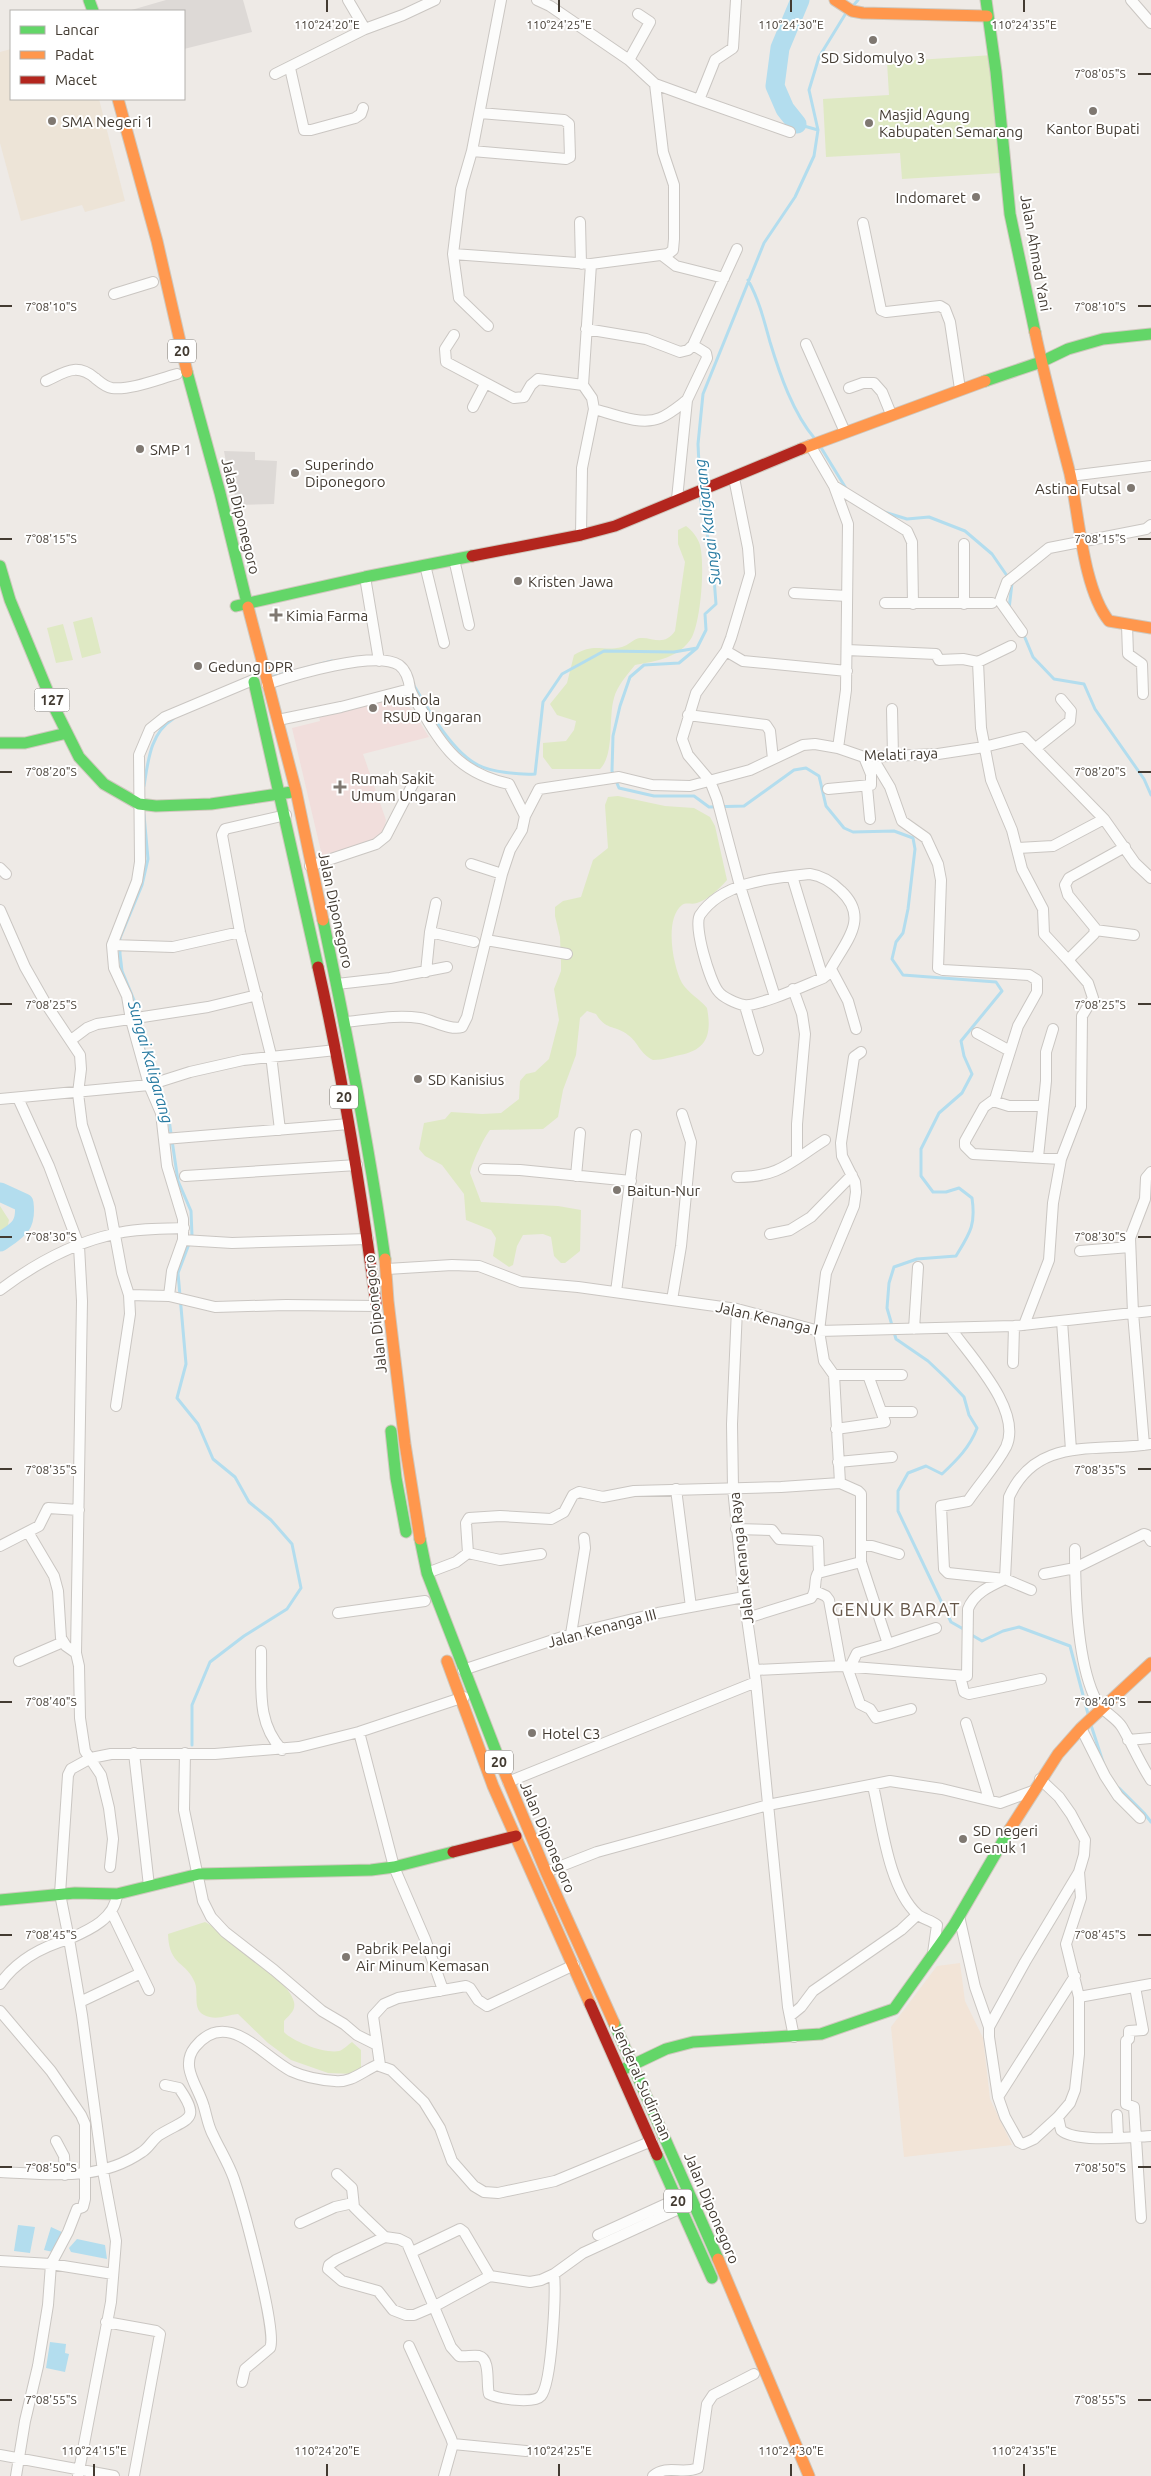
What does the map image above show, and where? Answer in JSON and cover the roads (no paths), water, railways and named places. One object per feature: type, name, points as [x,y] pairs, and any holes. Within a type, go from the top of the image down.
[{"type":"main road","name":"Jalan Ahmad Yani","points":[[986,0],[993,45],[1010,214],[1041,362],[1070,476],[1081,542],[1100,610],[1109,621],[1151,628]]},
{"type":"main road","points":[[844,6],[987,16]]},
{"type":"main road","name":"Jalan Diponegoro","points":[[106,100],[123,138],[157,241],[189,381],[205,436],[241,604],[254,676],[336,1050],[360,1182],[381,1343],[392,1335]]},
{"type":"main road","name":"Jalan Diponegoro","points":[[118,100],[129,183]]},
{"type":"main road","name":"20","points":[[155,286],[194,445],[205,436]]},
{"type":"main road","points":[[241,604],[365,576],[581,535],[615,526],[815,443],[960,389],[1041,362],[1068,349],[1096,340],[1151,334]]},
{"type":"main road","name":"127","points":[[0,566],[10,600],[67,733],[79,757],[104,784],[140,804],[156,806],[211,804],[280,795]]},
{"type":"main road","name":"Jalan Diponegoro","points":[[228,577],[241,604],[240,625]]},
{"type":"main road","name":"Jalan Diponegoro","points":[[254,676],[267,682],[278,720],[296,791],[310,866],[345,1022],[374,1180],[387,1269],[392,1335],[405,1444],[417,1527],[427,1573],[472,1693],[508,1782],[530,1829],[546,1872],[680,2167],[756,2370],[809,2476]]},
{"type":"main road","points":[[0,743],[32,742],[67,733]]},
{"type":"main road","points":[[280,795],[296,791]]},
{"type":"main road","points":[[360,1182],[374,1180]]},
{"type":"main road","points":[[390,1422],[400,1505],[430,1615]]},
{"type":"main road","name":"Jalan Diponegoro","points":[[442,1648],[493,1786],[528,1866]]},
{"type":"main road","points":[[621,2071],[666,2049],[692,2042],[821,2034],[894,2009],[933,1956],[956,1920],[1040,1779],[1082,1727],[1151,1663]]},
{"type":"main road","points":[[0,1900],[60,1894],[117,1894],[199,1874],[334,1872],[394,1867],[516,1836]]},
{"type":"main road","name":"Jenderal Sudirman","points":[[528,1866],[718,2291]]},
{"type":"main road","points":[[567,1950],[580,1944]]},
{"type":"main road","name":"20","points":[[756,2370],[797,2476]]},
{"type":"street","points":[[348,0],[365,28]]},
{"type":"street","points":[[275,74],[365,28],[403,15],[435,0]]},
{"type":"street","points":[[488,326],[459,298],[453,254],[461,189],[472,151],[501,0]]},
{"type":"street","points":[[537,0],[550,6],[629,60],[655,84],[790,132]]},
{"type":"street","points":[[699,100],[715,60],[733,48],[736,0]]},
{"type":"street","points":[[1131,0],[1151,23]]},
{"type":"street","points":[[629,60],[650,22],[638,14]]},
{"type":"street","points":[[290,68],[306,130],[355,118],[361,114],[363,108]]},
{"type":"street","points":[[453,254],[586,264],[663,256],[671,252],[674,246],[674,185],[663,152],[655,84]]},
{"type":"street","points":[[472,151],[566,159],[570,157],[569,124],[564,120],[480,113]]},
{"type":"street","points":[[580,222],[586,264],[584,385],[592,398],[594,409],[582,468],[581,535]]},
{"type":"street","points":[[864,223],[881,310],[886,312],[940,306],[945,308],[950,322],[960,389]]},
{"type":"street","points":[[586,329],[646,339],[680,352],[688,350],[724,278],[736,249]]},
{"type":"street","points":[[663,256],[676,266],[724,278]]},
{"type":"street","points":[[114,294],[155,286]]},
{"type":"street","points":[[454,334],[445,349],[446,362],[485,384],[518,398],[524,397],[531,385],[538,379],[584,385]]},
{"type":"street","points":[[806,344],[845,432]]},
{"type":"street","points":[[680,498],[687,400],[707,358],[706,353],[692,345]]},
{"type":"street","points":[[46,381],[72,369],[84,370],[106,386],[112,388],[177,374]]},
{"type":"street","points":[[849,388],[863,383],[874,383],[882,392],[891,414]]},
{"type":"street","points":[[472,407],[485,384]]},
{"type":"street","points":[[594,409],[628,418],[652,419],[662,417],[687,400]]},
{"type":"street","points":[[815,443],[848,524],[847,671],[845,708],[838,748]]},
{"type":"street","points":[[1070,476],[1151,466]]},
{"type":"street","points":[[734,478],[750,568],[726,651],[700,684],[688,715],[682,739],[695,765],[710,781],[717,799],[740,886],[775,997]]},
{"type":"street","points":[[834,486],[904,528],[910,536],[913,604]]},
{"type":"street","points":[[1022,632],[1000,602],[1010,580],[1049,548],[1146,529],[1151,525]]},
{"type":"street","points":[[964,544],[964,604]]},
{"type":"street","points":[[454,559],[468,625]]},
{"type":"street","points":[[425,566],[444,643]]},
{"type":"street","points":[[365,576],[379,661]]},
{"type":"street","points":[[794,593],[847,596]]},
{"type":"street","points":[[884,603],[992,603]]},
{"type":"street","points":[[1127,625],[1128,654],[1142,664],[1143,694]]},
{"type":"street","points":[[847,650],[936,654],[939,660],[964,659],[978,662],[1011,646]]},
{"type":"street","points":[[726,651],[743,661],[847,671]]},
{"type":"street","points":[[267,682],[321,668],[379,661],[390,662],[402,668],[407,674],[410,689],[436,735],[451,755],[470,769],[508,784],[525,816],[522,830],[510,850],[502,874],[467,1017],[462,1027],[452,1028],[435,1021],[407,1016],[345,1022]]},
{"type":"street","points":[[978,662],[980,680],[979,703],[984,747],[996,794],[1021,848],[1022,869],[1043,909],[1044,934],[1088,983],[1093,994],[1081,1022],[1081,1107],[1061,1159],[1053,1202],[1048,1267],[1019,1325],[1013,1363]]},
{"type":"street","points":[[173,1297],[172,1271],[184,1240],[180,1204],[170,1177],[168,1139],[154,1084],[127,996],[114,968],[115,945],[139,870],[139,755],[150,729],[166,717],[254,676]]},
{"type":"street","points":[[278,720],[349,705],[410,689]]},
{"type":"street","points":[[1036,748],[1070,721],[1071,711],[1060,699]]},
{"type":"street","points":[[892,710],[893,756]]},
{"type":"street","points":[[688,715],[766,725],[770,731],[773,759]]},
{"type":"street","name":"Melati raya","points":[[525,816],[539,788],[615,778],[652,785],[690,786],[750,770],[809,744],[838,748],[868,757],[958,752],[984,747],[1020,736],[1027,738],[1104,819],[1135,863],[1151,878]]},
{"type":"street","points":[[828,788],[867,786],[871,784],[872,774],[868,757]]},
{"type":"street","points":[[868,757],[890,786],[902,821],[926,838],[938,864],[941,890],[938,968],[943,970],[1028,975],[1037,980],[1037,992],[1018,1026],[993,1101],[984,1107],[965,1140],[965,1146],[968,1152],[973,1154],[1061,1159]]},
{"type":"street","points":[[310,866],[376,844],[386,836],[414,780]]},
{"type":"street","points":[[867,786],[870,819]]},
{"type":"street","points":[[280,1130],[271,1056],[240,932],[222,831],[300,812]]},
{"type":"street","points":[[1021,848],[1053,846],[1104,819]]},
{"type":"street","points":[[1125,848],[1066,881],[1065,888],[1068,895],[1095,930],[1134,935]]},
{"type":"street","points":[[471,864],[502,874]]},
{"type":"street","points":[[792,876],[823,978]]},
{"type":"street","points":[[792,876],[819,876],[836,886],[853,904],[855,913],[852,933],[823,978],[775,997],[745,1006],[723,996],[718,992],[696,924],[698,917],[713,902],[740,886],[792,876]]},
{"type":"street","points":[[426,972],[430,932],[436,903]]},
{"type":"street","points":[[0,910],[25,966],[46,1004],[76,1047],[81,1062],[78,1093],[82,1125],[107,1198],[129,1295],[130,1314],[116,1406]]},
{"type":"street","points":[[1068,960],[1094,934],[1095,930]]},
{"type":"street","points":[[115,945],[173,947],[240,932]]},
{"type":"street","points":[[430,932],[474,942]]},
{"type":"street","points":[[486,940],[567,954]]},
{"type":"street","points":[[336,984],[426,972],[447,967]]},
{"type":"street","points":[[830,969],[848,1001],[856,1029]]},
{"type":"street","points":[[793,990],[802,1014],[805,1034],[796,1124],[797,1157]]},
{"type":"street","points":[[71,1040],[87,1028],[97,1024],[134,1020],[208,1007],[257,995]]},
{"type":"street","points":[[745,1006],[758,1050]]},
{"type":"street","points":[[1038,1157],[1046,1081],[1046,1052],[1053,1029]]},
{"type":"street","points":[[977,1032],[1010,1051]]},
{"type":"street","points":[[0,1099],[78,1093],[154,1084],[190,1072],[271,1056],[336,1050]]},
{"type":"street","points":[[840,1483],[834,1375],[824,1361],[819,1332],[826,1273],[854,1206],[855,1182],[842,1156],[841,1137],[854,1057],[861,1052]]},
{"type":"street","points":[[18,1098],[49,1166],[79,1246],[82,1301],[76,1653],[79,1666],[81,1730],[85,1751],[101,1775],[108,1799],[113,1838],[110,1867]]},
{"type":"street","points":[[993,1101],[1009,1106],[1042,1106]]},
{"type":"street","points":[[672,1300],[681,1246],[691,1148],[691,1136],[682,1114]]},
{"type":"street","points":[[168,1139],[350,1124]]},
{"type":"street","points":[[576,1176],[580,1133]]},
{"type":"street","points":[[616,1292],[636,1135]]},
{"type":"street","points":[[737,1177],[756,1177],[773,1173],[825,1140]]},
{"type":"street","points":[[184,1176],[357,1165]]},
{"type":"street","points":[[484,1169],[631,1181]]},
{"type":"street","points":[[1005,1580],[1009,1497],[1028,1469],[1043,1457],[1071,1450],[1148,1445],[1133,1313],[1130,1247],[1131,1232],[1145,1199],[1146,1178],[1151,1172]]},
{"type":"street","points":[[770,1234],[790,1230],[811,1217],[852,1175]]},
{"type":"street","points":[[0,1290],[30,1269],[79,1246],[115,1233],[184,1228]]},
{"type":"street","points":[[184,1240],[197,1242],[310,1242],[368,1238]]},
{"type":"street","points":[[1080,1251],[1130,1247]]},
{"type":"street","name":"Jalan Kenanga I","points":[[387,1269],[452,1265],[479,1266],[521,1282],[616,1292],[737,1309],[819,1332],[951,1329],[1019,1325],[1151,1311]]},
{"type":"street","points":[[914,1329],[918,1267]]},
{"type":"street","points":[[129,1295],[173,1297],[215,1307],[295,1305],[377,1306]]},
{"type":"street","name":"Jalan Kenanga Raya","points":[[737,1309],[732,1424],[736,1529],[755,1670],[790,2016],[794,2037]]},
{"type":"street","points":[[1062,1321],[1071,1450]]},
{"type":"street","points":[[951,1329],[1000,1398],[1007,1413],[1008,1437],[1005,1448],[968,1501],[941,1506],[944,1569],[948,1573],[1005,1580],[1031,1590]]},
{"type":"street","points":[[834,1375],[902,1375]]},
{"type":"street","points":[[836,1429],[884,1423],[886,1420],[868,1375]]},
{"type":"street","points":[[883,1412],[912,1412]]},
{"type":"street","points":[[838,1462],[892,1456]]},
{"type":"street","points":[[468,1553],[466,1522],[471,1517],[551,1519],[564,1512],[573,1495],[579,1492],[603,1497],[634,1491],[840,1483],[861,1492],[861,1562],[888,1644]]},
{"type":"street","points":[[676,1489],[691,1608]]},
{"type":"street","points":[[0,1546],[39,1526],[48,1508],[79,1510]]},
{"type":"street","points":[[736,1529],[772,1530],[780,1539],[818,1541],[820,1572]]},
{"type":"street","points":[[28,1532],[54,1576],[58,1591],[60,1638],[76,1653]]},
{"type":"street","points":[[1044,1574],[1075,1568],[1144,1534],[1151,1541]]},
{"type":"street","points":[[571,1634],[585,1548],[584,1538]]},
{"type":"street","points":[[861,1546],[872,1546],[899,1554]]},
{"type":"street","points":[[1075,1550],[1075,1596],[1085,1664],[1092,1690],[1100,1711],[1121,1725],[1151,1780]]},
{"type":"street","points":[[427,1573],[456,1562],[468,1553],[500,1560],[541,1554]]},
{"type":"street","points":[[747,1618],[811,1598],[815,1591],[816,1575],[820,1572],[861,1562]]},
{"type":"street","points":[[755,1670],[846,1666],[960,1676],[968,1675],[968,1610],[972,1600],[985,1589],[1005,1580]]},
{"type":"street","points":[[815,1591],[826,1596],[829,1600],[853,1690],[860,1704],[870,1709],[876,1718],[911,1709]]},
{"type":"street","name":"Jalan Kenanga III","points":[[463,1670],[571,1634],[744,1597]]},
{"type":"street","points":[[338,1613],[425,1601]]},
{"type":"street","points":[[846,1666],[857,1654],[936,1628]]},
{"type":"street","points":[[19,1661],[63,1642]]},
{"type":"street","points":[[261,1651],[264,1720],[268,1731],[282,1750]]},
{"type":"street","points":[[960,1676],[964,1692],[969,1694],[1041,1679]]},
{"type":"street","points":[[508,1782],[756,1682]]},
{"type":"street","points":[[79,2473],[111,2302],[116,2241],[103,2171],[80,2002],[60,1894],[68,1775],[71,1769],[90,1758],[134,1754],[282,1750],[359,1732],[472,1693]]},
{"type":"street","points":[[966,1724],[989,1799]]},
{"type":"street","points":[[1082,1727],[1114,1790],[1140,1818]]},
{"type":"street","points":[[359,1732],[394,1867],[425,1939],[442,1987],[440,1992]]},
{"type":"street","points":[[1128,1740],[1151,1738]]},
{"type":"street","points":[[185,1753],[184,1810],[199,1874],[203,1901],[211,1917],[225,1932],[322,2011],[344,2024],[357,2036],[377,2045]]},
{"type":"street","points":[[134,1754],[149,1886]]},
{"type":"street","points":[[956,1920],[975,1987],[989,2027],[998,2097],[1005,2117],[1021,2144],[1034,2139],[1070,2103],[1075,2090],[1079,2054],[1079,1997],[1066,1944],[1081,1898],[1079,1872],[1085,1840],[1065,1805],[1040,1779]]},
{"type":"street","points":[[546,1872],[597,1852],[768,1805],[873,1786],[890,1781],[908,1782],[1004,1803],[1033,1791]]},
{"type":"street","points":[[873,1786],[879,1822],[894,1875],[908,1904],[917,1915],[937,1925],[933,1956]]},
{"type":"street","points":[[989,2027],[1025,1962],[1079,1872]]},
{"type":"street","points":[[0,1984],[14,1967],[37,1951],[88,1930],[111,1911],[117,1894]]},
{"type":"street","points":[[111,1911],[149,1990]]},
{"type":"street","points":[[790,2016],[801,2007],[813,1991],[901,1930],[917,1915]]},
{"type":"street","points":[[380,2065],[372,2016],[378,2008],[398,1998],[468,1987],[478,2000],[487,2006],[574,1966]]},
{"type":"street","points":[[80,2002],[141,1973]]},
{"type":"street","points":[[998,2097],[1075,1976]]},
{"type":"street","points":[[1079,1997],[1151,1984]]},
{"type":"street","points":[[1135,1987],[1143,2030],[1129,2031],[1126,2055],[1126,2104],[1134,2106],[1141,2218]]},
{"type":"street","points":[[0,2011],[51,2071],[85,2124],[86,2174],[83,2207],[77,2209],[68,2232],[51,2264],[48,2305],[38,2366],[16,2476]]},
{"type":"street","points":[[242,2382],[245,2369],[270,2348],[272,2330],[233,2177],[208,2125],[205,2108],[188,2067],[192,2051],[205,2037],[223,2032],[243,2036],[290,2070],[313,2078],[336,2082],[347,2080],[380,2065],[391,2070],[424,2102],[440,2128],[452,2161],[474,2186],[484,2192],[498,2193],[555,2181],[652,2141]]},
{"type":"street","points":[[0,2172],[86,2174],[103,2171],[142,2153],[156,2136],[187,2121],[190,2108],[180,2088],[165,2085]]},
{"type":"street","points":[[1117,2115],[1118,2137]]},
{"type":"street","points":[[1058,2117],[1061,2130],[1066,2134],[1118,2137],[1151,2136]]},
{"type":"street","points":[[56,2141],[64,2156],[65,2175]]},
{"type":"street","points":[[337,2174],[352,2188],[353,2203],[358,2211],[385,2237]]},
{"type":"street","points":[[300,2223],[335,2207],[353,2203]]},
{"type":"street","points":[[598,2235],[679,2204]]},
{"type":"street","points":[[554,2274],[552,2340],[547,2376],[542,2395],[532,2400],[500,2398],[489,2394],[484,2358],[480,2356],[459,2356],[455,2353],[435,2306],[412,2252],[407,2244],[399,2239],[385,2237],[336,2260],[329,2265],[328,2271],[342,2281],[378,2291],[393,2310],[403,2314],[414,2315],[435,2306],[490,2276],[530,2282],[541,2280],[554,2274],[583,2253],[679,2204]]},
{"type":"street","points":[[412,2252],[460,2229],[464,2232],[490,2276]]},
{"type":"street","points":[[0,2261],[51,2264],[113,2274]]},
{"type":"street","points":[[106,2322],[156,2331],[160,2334],[134,2476]]},
{"type":"street","points":[[409,2346],[449,2431],[453,2444],[444,2476]]},
{"type":"street","points":[[653,2476],[664,2470],[688,2471],[698,2468],[707,2404],[713,2395],[756,2370]]},
{"type":"street","points":[[453,2444],[526,2451]]},
{"type":"street","points":[[0,2455],[79,2473],[114,2476]]},
{"type":"water","points":[[18,2225],[35,2227],[30,2253],[14,2251]]},
{"type":"water","points":[[51,2227],[64,2233],[53,2252],[44,2250]]},
{"type":"water","points":[[77,2239],[105,2245],[107,2259],[71,2252],[69,2248]]},
{"type":"water","points":[[50,2342],[66,2344],[65,2353],[69,2354],[65,2372],[46,2368]]},
{"type":"waterway","name":"Sungai Kaligarang","points":[[797,124],[785,109],[775,86],[780,48],[800,0]]},
{"type":"waterway","points":[[852,7],[858,0]]},
{"type":"waterway","points":[[818,130],[809,90],[819,57],[846,13]]},
{"type":"waterway","name":"Sungai Kaligarang","points":[[700,485],[698,444],[703,394],[764,243],[795,197],[814,156],[818,130],[797,124]]},
{"type":"waterway","points":[[748,280],[758,303],[788,393],[800,418],[815,439]]},
{"type":"waterway","points":[[820,446],[847,490]]},
{"type":"waterway","name":"Sungai Kaligarang","points":[[413,684],[441,729],[468,759],[478,765],[498,771],[535,774],[543,702],[562,674],[604,651],[674,652],[697,648],[706,630],[705,614],[716,604],[713,565],[700,496]]},
{"type":"waterway","points":[[884,512],[907,519],[929,517],[965,531],[992,554],[1012,583],[1009,609]]},
{"type":"waterway","points":[[1023,633],[1033,657],[1054,679],[1084,684],[1095,709],[1144,779],[1151,795]]},
{"type":"waterway","points":[[697,648],[679,663],[644,665],[630,677],[620,706],[613,736],[612,771],[619,788],[654,796],[694,796],[709,807],[744,806],[794,770],[806,768],[819,776],[826,806],[844,828],[853,832],[894,831],[913,838],[915,849],[908,909],[903,933],[896,942],[892,959],[903,975],[996,982],[1002,991],[961,1041],[964,1056],[972,1074],[962,1093],[939,1113],[921,1149],[921,1176],[933,1192],[946,1192],[959,1188],[972,1198],[973,1215],[971,1228],[956,1256],[917,1259],[894,1267],[889,1283],[887,1308],[896,1339],[928,1361],[964,1397],[969,1415],[977,1428],[971,1441],[962,1453],[942,1474],[926,1466],[908,1473],[898,1491],[898,1511],[951,1622],[965,1630]]},
{"type":"waterway","name":"Sungai Kaligarang","points":[[271,677],[332,661]]},
{"type":"waterway","name":"Sungai Kaligarang","points":[[144,786],[151,749],[159,732],[173,719]]},
{"type":"waterway","name":"Sungai Kaligarang","points":[[144,815],[148,859],[142,885],[120,938],[120,954],[122,971],[136,1005],[145,1054],[155,1073],[168,1113],[178,1181],[191,1211],[192,1236],[178,1273],[186,1364],[177,1398],[198,1424],[213,1459],[235,1477],[249,1502],[271,1520],[292,1544],[301,1588],[287,1609],[244,1636],[210,1662],[192,1705],[192,1745]]},
{"type":"waterway","points":[[0,1192],[24,1203],[25,1211],[20,1227],[0,1242]]},
{"type":"waterway","points":[[970,1634],[982,1641],[1003,1631],[1019,1627],[1070,1646],[1088,1714]]},
{"type":"waterway","points":[[1091,1725],[1103,1762]]},
{"type":"waterway","points":[[1119,1788],[1151,1822]]},
{"type":"place","name":"SD Sidomulyo 3","points":[[873,40]]},
{"type":"place","name":"Kantor Bupati","points":[[1093,111]]},
{"type":"place","name":"SMA Negeri 1","points":[[52,121]]},
{"type":"place","name":"Masjid Agung Kabupaten Semarang","points":[[869,123]]},
{"type":"place","name":"Indomaret","points":[[976,197]]},
{"type":"place","name":"SMP 1","points":[[140,449]]},
{"type":"place","name":"Superindo Diponegoro","points":[[295,473]]},
{"type":"place","name":"Astina Futsal","points":[[1131,488]]},
{"type":"place","name":"Kristen Jawa","points":[[518,581]]},
{"type":"place","name":"Kimia Farma","points":[[276,615]]},
{"type":"place","name":"Gedung DPR","points":[[198,666]]},
{"type":"place","name":"Mushola RSUD Ungaran","points":[[373,708]]},
{"type":"place","name":"Rumah Sakit Umum Ungaran","points":[[340,787]]},
{"type":"place","name":"SD Kanisius","points":[[418,1079]]},
{"type":"place","name":"Baitun-Nur","points":[[617,1190]]},
{"type":"place","name":"Hotel C3","points":[[532,1733]]},
{"type":"place","name":"SD negeri Genuk 1","points":[[963,1839]]},
{"type":"place","name":"Pabrik Pelangi Air Minum Kemasan","points":[[346,1957]]},
{"type":"district","name":"GENUK BARAT","points":[[896,1609]]}]
